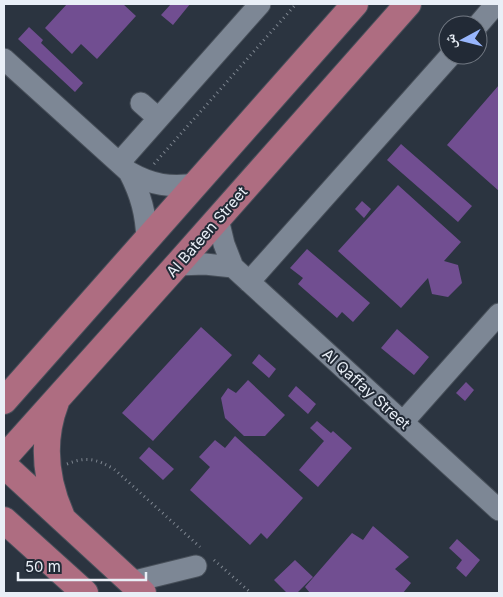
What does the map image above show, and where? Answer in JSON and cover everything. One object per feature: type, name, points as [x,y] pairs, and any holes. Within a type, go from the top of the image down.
[{"type":"main road","points":[[4,401],[14,379],[147,240],[355,4]]},
{"type":"main road","name":"Al Bateen Street","points":[[4,458],[408,4]]},
{"type":"main road","points":[[57,399],[48,429],[46,445],[52,491],[63,520]]},
{"type":"main road","points":[[4,465],[137,587]]},
{"type":"main road","points":[[4,520],[85,593]]},
{"type":"main road","points":[[4,541],[39,552]]},
{"type":"street","points":[[130,171],[158,118],[260,4]]},
{"type":"street","points":[[487,15],[496,4]]},
{"type":"street","points":[[4,59],[130,171],[154,183],[168,186],[197,184]]},
{"type":"street","points":[[249,282],[442,65]]},
{"type":"street","points":[[141,103],[158,118]]},
{"type":"street","points":[[130,171],[143,205],[147,240]]},
{"type":"street","name":"Al Qaffay Street","points":[[218,219],[224,244],[233,268],[499,510]]},
{"type":"street","points":[[177,265],[205,264],[233,268]]},
{"type":"street","points":[[403,422],[499,314]]},
{"type":"street","points":[[137,587],[202,556]]},
{"type":"path","points":[[130,171],[296,4]]},
{"type":"path","points":[[63,466],[80,459],[100,461],[114,469],[202,556],[251,593]]},
{"type":"building","points":[[67,4],[123,4],[136,16],[97,59],[81,44],[72,54],[45,28]]},
{"type":"building","points":[[171,4],[190,4],[173,25],[161,15]]},
{"type":"building","points":[[29,27],[43,40],[41,43],[83,83],[75,92],[18,39]]},
{"type":"building","points":[[499,85],[499,191],[447,145]]},
{"type":"building","points":[[401,144],[472,206],[458,222],[387,160]]},
{"type":"building","points":[[398,185],[461,242],[444,261],[458,265],[462,283],[448,297],[432,294],[428,278],[401,308],[338,251]]},
{"type":"building","points":[[362,201],[371,209],[364,218],[355,209]]},
{"type":"building","points":[[307,249],[370,303],[353,322],[342,312],[337,318],[298,284],[303,278],[290,268]]},
{"type":"building","points":[[201,327],[232,355],[153,441],[122,413]]},
{"type":"building","points":[[397,329],[429,357],[414,375],[381,348]]},
{"type":"building","points":[[259,354],[276,369],[269,378],[252,363]]},
{"type":"building","points":[[248,380],[285,415],[265,436],[244,436],[225,418],[221,398],[228,388],[236,393]]},
{"type":"building","points":[[466,382],[474,390],[465,401],[456,393]]},
{"type":"building","points":[[296,386],[316,404],[308,414],[288,396]]},
{"type":"building","points":[[317,421],[331,433],[333,431],[352,448],[318,487],[299,470],[324,441],[310,428]]},
{"type":"building","points":[[235,436],[303,498],[267,539],[261,533],[250,545],[190,490],[210,467],[199,457],[215,440],[225,448]]},
{"type":"building","points":[[149,447],[174,469],[163,480],[139,458]]},
{"type":"building","points":[[373,526],[409,557],[395,569],[411,583],[403,593],[310,593],[305,587],[352,533],[363,540]]},
{"type":"building","points":[[457,539],[480,560],[466,577],[456,568],[462,560],[449,548]]},
{"type":"building","points":[[295,560],[313,577],[297,593],[287,593],[274,580]]}]
